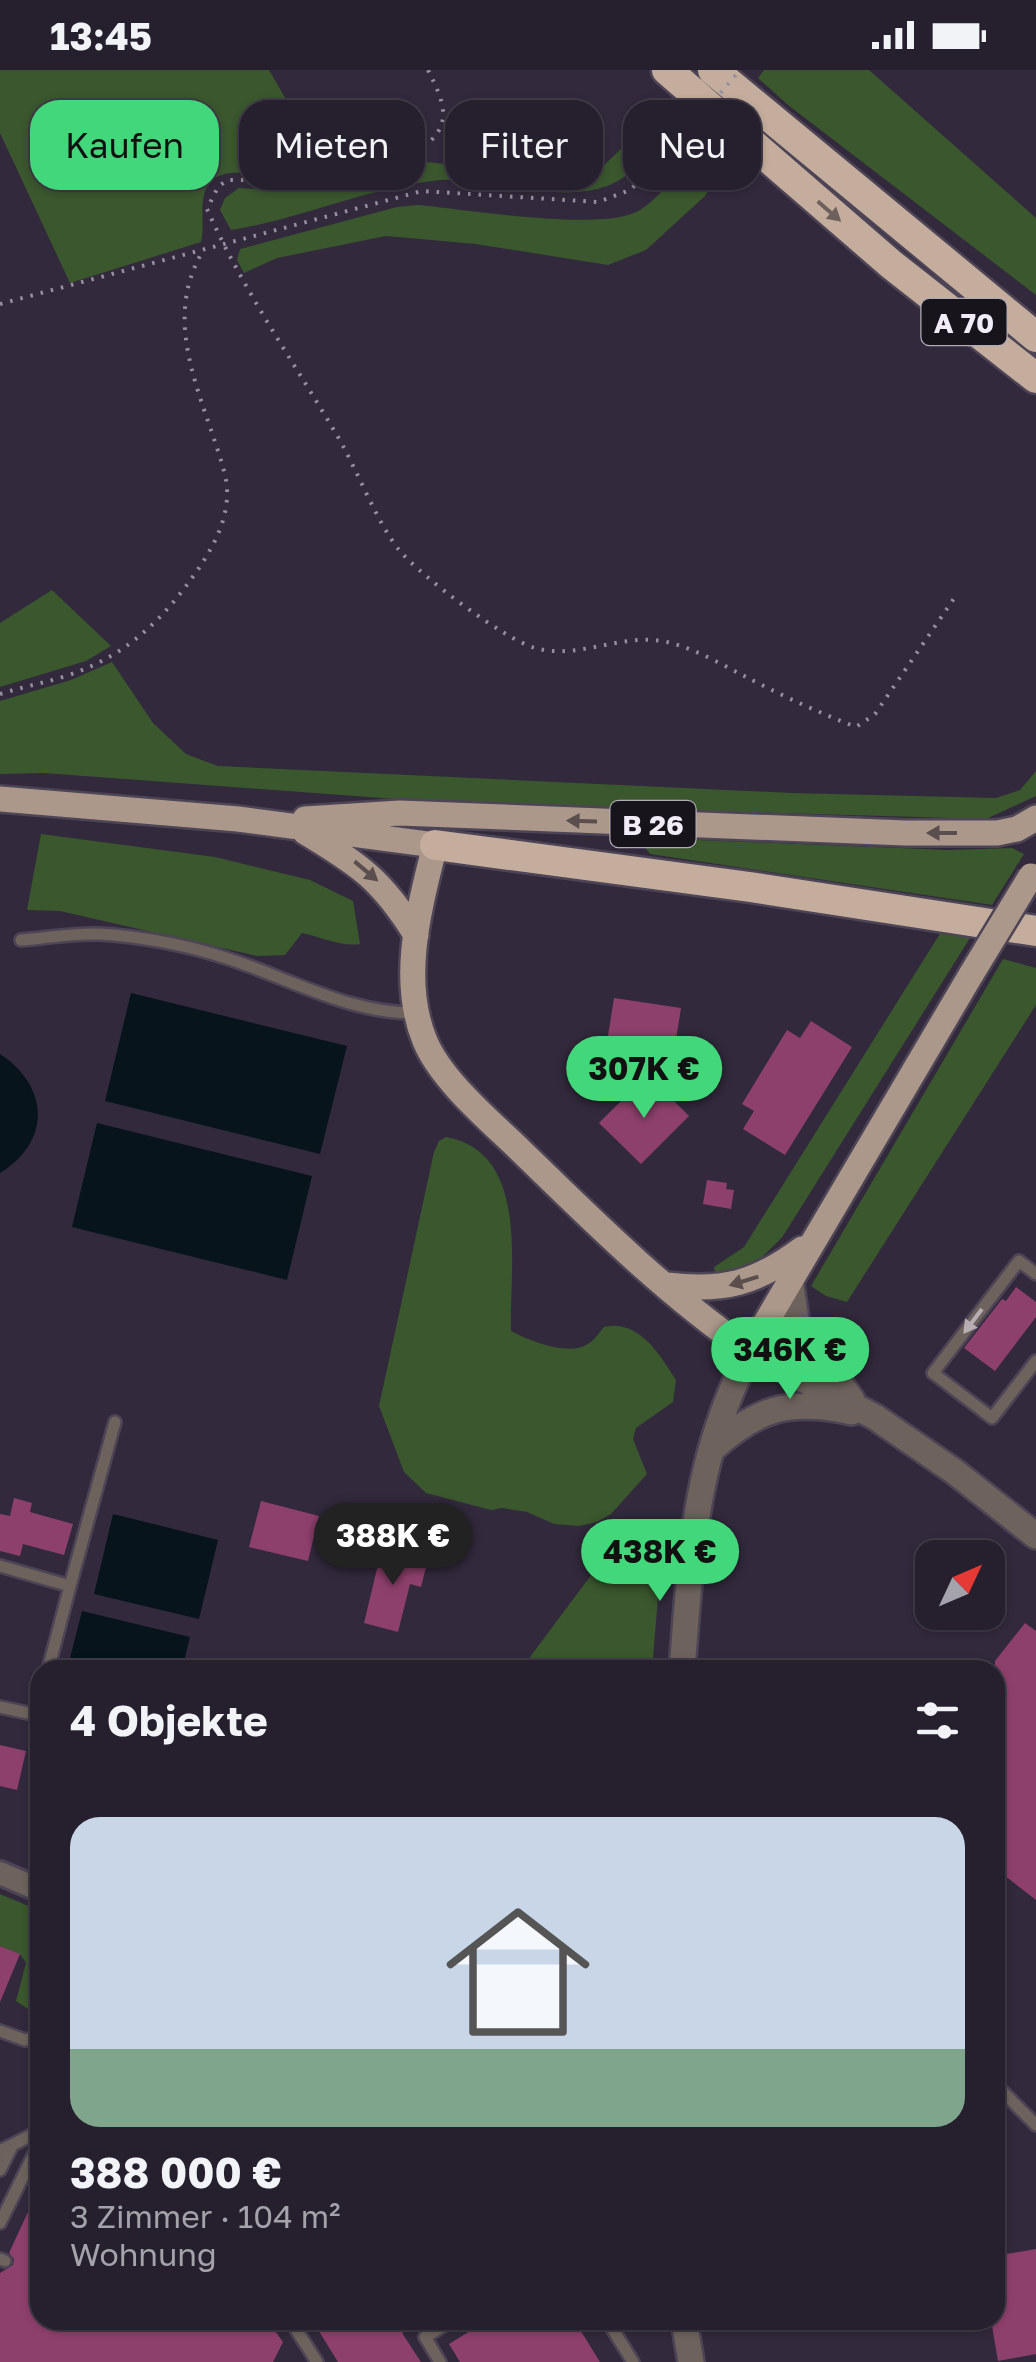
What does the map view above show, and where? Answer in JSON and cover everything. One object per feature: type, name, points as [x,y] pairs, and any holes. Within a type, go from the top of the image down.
[{"type":"highway","name":"A 70","points":[[667,70],[892,265],[1036,378]]},
{"type":"highway","name":"A 70","points":[[712,70],[1036,337]]},
{"type":"highway","points":[[436,845],[1036,931]]},
{"type":"main road","name":"B 26","points":[[0,799],[268,823],[436,845]]},
{"type":"main road","name":"B 26","points":[[268,823],[400,813],[904,834],[998,833],[1017,829],[1036,818]]},
{"type":"main road","points":[[296,827],[356,862],[380,883],[416,936]]},
{"type":"main road","points":[[436,845],[416,936],[414,980],[424,1040],[434,1057],[474,1104],[601,1228],[750,1351],[1034,872]]},
{"type":"main road","points":[[667,1286],[736,1286],[760,1277],[812,1242]]},
{"type":"street","points":[[790,1278],[798,1333],[810,1352],[865,1411]]},
{"type":"street","points":[[683,1660],[693,1543],[711,1450],[750,1351],[865,1411],[956,1472],[1036,1536]]},
{"type":"street","points":[[711,1450],[759,1413],[794,1404],[865,1411]]},
{"type":"street","points":[[0,1873],[30,1886]]},
{"type":"street","points":[[685,2330],[690,2362]]},
{"type":"lane","points":[[21,940],[95,934],[141,939],[224,956],[320,994],[384,1014],[417,1012]]},
{"type":"lane","points":[[1036,1274],[1019,1261],[933,1373],[992,1418],[1036,1361]]},
{"type":"lane","points":[[51,1660],[115,1422]]},
{"type":"lane","points":[[0,1566],[70,1586]]},
{"type":"lane","points":[[0,1707],[30,1710]]},
{"type":"lane","points":[[0,2031],[30,2039]]},
{"type":"lane","points":[[1005,2094],[1036,2125]]},
{"type":"lane","points":[[0,2170],[6,2150],[30,2136]]},
{"type":"lane","points":[[0,2223],[30,2162]]},
{"type":"lane","points":[[296,2330],[317,2362]]},
{"type":"lane","points":[[437,2330],[425,2338],[440,2362]]},
{"type":"lane","points":[[613,2330],[633,2362]]},
{"type":"path","points":[[428,70],[441,96],[444,116],[436,138],[387,160],[308,182],[286,186],[258,180],[227,180],[218,187],[207,209],[223,245],[297,374],[335,431],[397,548],[419,572],[532,648],[562,652],[616,642],[663,641],[856,726],[875,714],[955,597]]},
{"type":"path","points":[[0,304],[422,191],[598,202],[630,190],[673,148],[740,70]]},
{"type":"path","points":[[0,694],[68,675],[110,656],[142,635],[165,615],[216,543],[224,516],[226,480],[192,380],[186,329],[190,272],[204,249]]},
{"type":"green space","points":[[0,70],[269,70],[286,100],[239,100],[239,173],[219,176],[219,100],[30,100],[30,190],[206,190],[201,242],[70,283],[0,133]]},
{"type":"green space","points":[[764,70],[869,70],[1036,218],[1036,295],[788,105],[758,78]]},
{"type":"green space","points":[[623,147],[623,177],[603,187],[603,166]]},
{"type":"green space","points":[[425,162],[445,164],[445,180],[425,182]]},
{"type":"green space","points":[[239,188],[294,192],[384,190],[231,230],[220,210],[225,198]]},
{"type":"green space","points":[[538,190],[591,190],[566,192]]},
{"type":"green space","points":[[663,190],[709,190],[646,250],[608,265],[476,244],[386,236],[277,258],[244,273],[237,260],[240,249],[397,207],[418,205],[567,220],[597,219],[622,217],[640,210]]},
{"type":"green space","points":[[52,590],[111,646],[86,661],[0,687],[0,623]]},
{"type":"green space","points":[[112,662],[153,723],[186,754],[218,766],[792,793],[996,798],[1020,790],[1036,771],[1036,796],[986,819],[462,804],[44,773],[0,774],[0,701],[71,680]]},
{"type":"green space","points":[[41,834],[215,857],[310,880],[353,901],[360,944],[338,943],[302,933],[285,955],[257,956],[60,911],[27,910]]},
{"type":"green space","points":[[648,838],[948,850],[1012,848],[1024,854],[992,905],[650,854],[644,846]]},
{"type":"green space","points":[[941,932],[970,938],[783,1236],[753,1263],[716,1277],[714,1267],[744,1247]]},
{"type":"green space","points":[[1003,959],[1036,968],[1036,1005],[847,1302],[826,1296],[811,1286]]},
{"type":"green space","points":[[446,1137],[473,1147],[492,1165],[503,1189],[512,1247],[511,1331],[569,1349],[589,1344],[604,1327],[628,1328],[647,1341],[676,1380],[673,1402],[636,1428],[633,1439],[647,1474],[611,1514],[597,1522],[579,1526],[554,1524],[527,1512],[491,1510],[426,1493],[404,1472],[379,1406],[434,1152]]},
{"type":"green space","points":[[641,1532],[659,1585],[653,1660],[528,1660],[618,1539]]},
{"type":"green space","points":[[0,1894],[30,1907],[30,2010],[16,2001],[26,1963],[20,1954],[0,1946]]},
{"type":"shaded area","points":[[131,993],[347,1046],[320,1154],[105,1101]]},
{"type":"shaded area","points":[[0,1054],[28,1082],[38,1113],[29,1145],[0,1173]]},
{"type":"shaded area","points":[[97,1123],[312,1176],[287,1280],[72,1227]]},
{"type":"shaded area","points":[[113,1514],[218,1540],[199,1619],[94,1594]]},
{"type":"shaded area","points":[[82,1611],[190,1637],[184,1660],[70,1660]]},
{"type":"building","points":[[614,998],[681,1008],[674,1052],[607,1042]]},
{"type":"building","points":[[811,1021],[852,1047],[785,1155],[743,1129],[754,1111],[742,1104],[787,1030],[800,1038]]},
{"type":"building","points":[[656,1083],[689,1116],[641,1164],[599,1123],[635,1087],[643,1096]]},
{"type":"building","points":[[707,1180],[727,1183],[726,1189],[734,1190],[731,1209],[703,1204]]},
{"type":"building","points":[[1016,1287],[1036,1302],[1036,1317],[995,1371],[964,1348]]},
{"type":"building","points":[[14,1498],[32,1503],[30,1512],[73,1524],[64,1555],[23,1544],[20,1556],[0,1551],[0,1514],[10,1516]]},
{"type":"building","points":[[261,1501],[319,1516],[308,1561],[249,1547]]},
{"type":"building","points":[[382,1548],[428,1559],[421,1587],[410,1584],[398,1632],[364,1623]]},
{"type":"building","points":[[1025,1623],[1036,1631],[1036,1900],[1005,1876],[1005,1660],[996,1660]]},
{"type":"building","points":[[0,1745],[26,1751],[17,1790],[0,1786]]},
{"type":"building","points":[[0,1946],[20,1954],[0,2002]]},
{"type":"building","points":[[30,2208],[30,2330],[274,2330],[283,2342],[273,2362],[0,2362],[0,2273],[13,2265],[9,2253]]},
{"type":"building","points":[[1036,2249],[1036,2354],[998,2361],[993,2330],[1005,2330],[1005,2254]]},
{"type":"building","points":[[318,2330],[407,2330],[402,2333],[421,2362],[338,2362]]},
{"type":"building","points":[[472,2330],[580,2330],[600,2362],[460,2362],[449,2344]]}]
